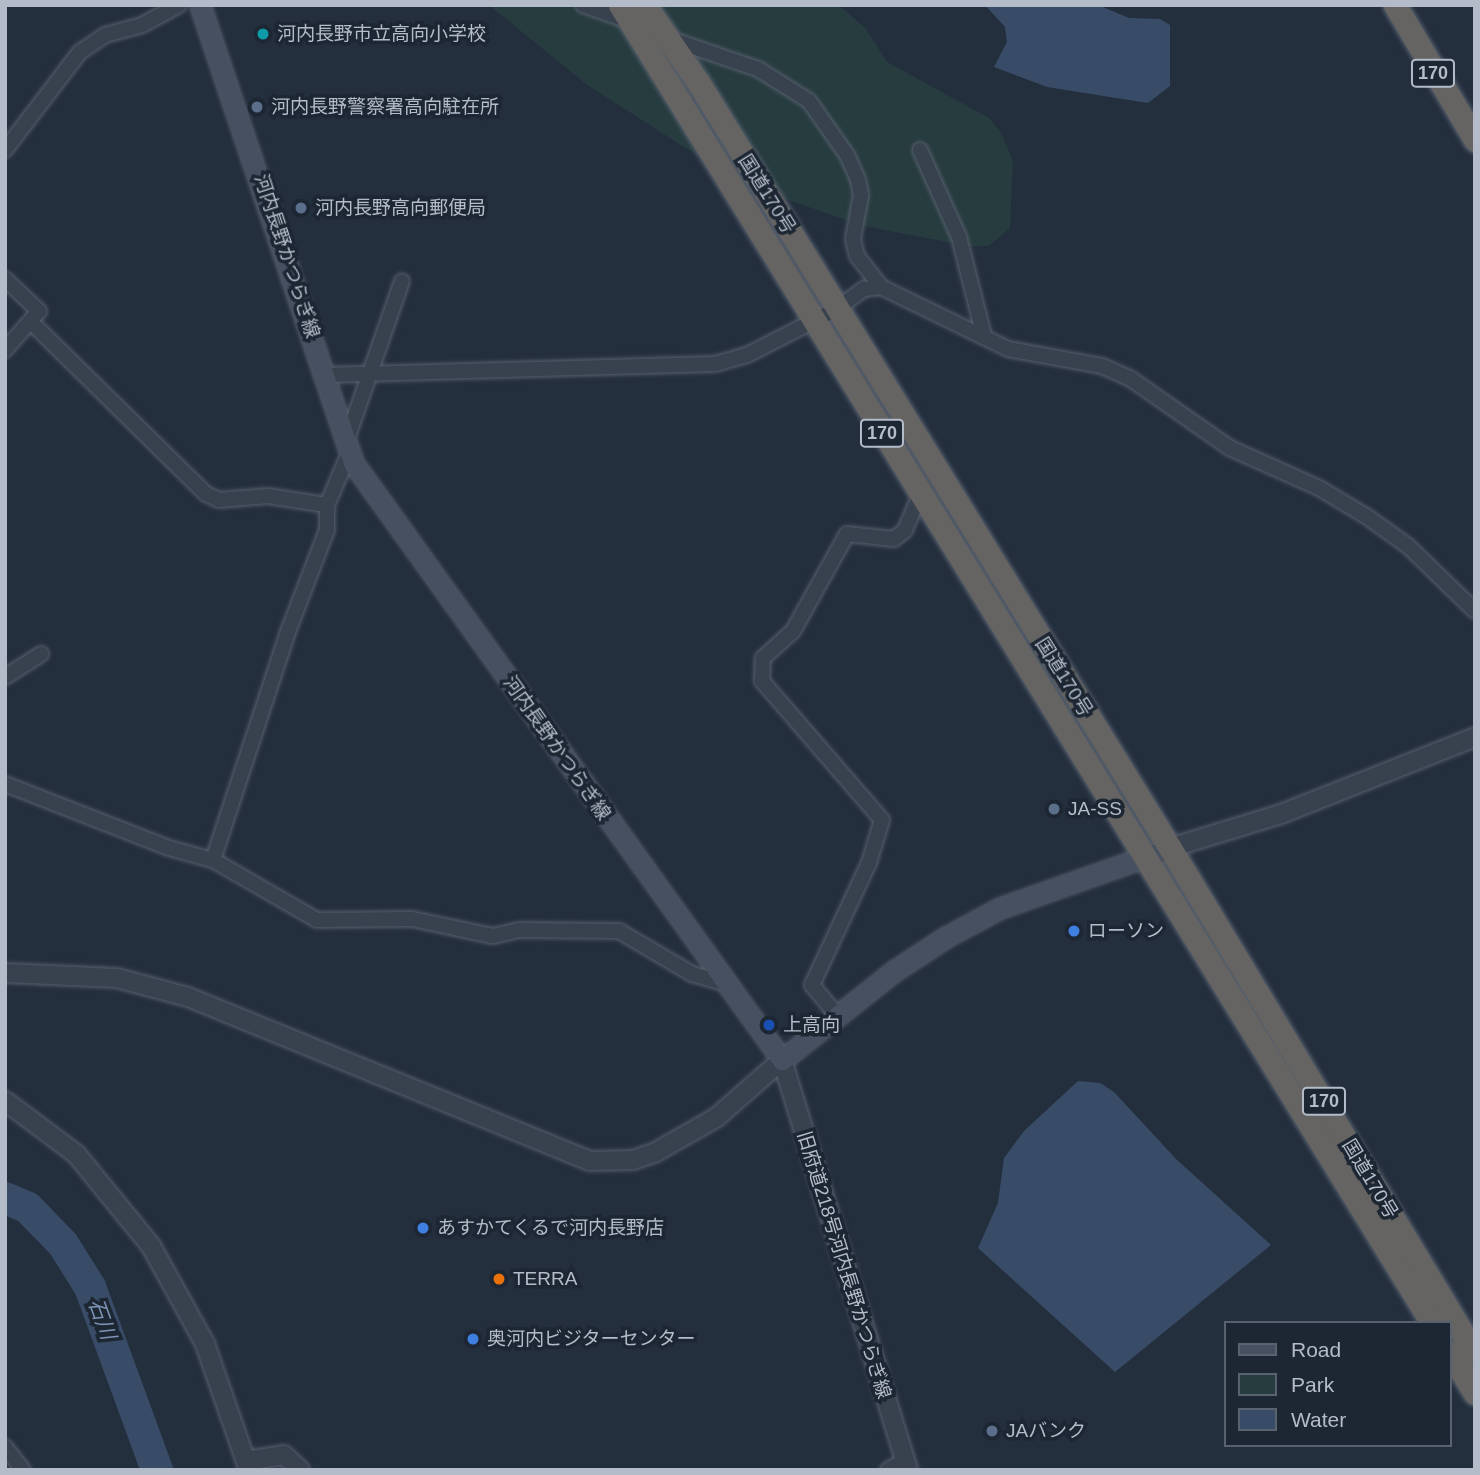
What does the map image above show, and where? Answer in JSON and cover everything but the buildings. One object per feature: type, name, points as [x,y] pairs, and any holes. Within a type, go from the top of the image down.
[{"type":"highway","name":"170","points":[[1395,5],[1475,139]]},
{"type":"highway","name":"国道170号","points":[[632,11],[668,38],[1170,848],[1475,1354]]},
{"type":"highway","name":"国道170号","points":[[632,11],[813,319],[1431,1321]]},
{"type":"highway","points":[[1452,1356],[1475,1393]]},
{"type":"main road","name":"河内長野かつらぎ線","points":[[200,5],[354,464],[724,983],[782,1060]]},
{"type":"main road","points":[[782,1060],[837,1016],[946,937],[1000,908],[1147,859],[1170,848]]},
{"type":"street","points":[[5,150],[80,52],[105,35],[142,26],[179,5]]},
{"type":"street","points":[[583,5],[632,11]]},
{"type":"street","points":[[668,38],[758,69],[809,101],[847,155],[858,180],[861,195],[853,239],[857,256],[881,287],[1008,349],[1102,366],[1131,379],[1230,448],[1320,488],[1366,516],[1408,546],[1475,611]]},
{"type":"street","points":[[920,150],[959,237],[984,337]]},
{"type":"street","points":[[5,279],[39,311],[5,349]]},
{"type":"street","points":[[213,860],[289,629],[327,530],[327,505],[402,281]]},
{"type":"street","points":[[326,375],[715,364],[747,355],[837,309],[864,289],[881,287]]},
{"type":"street","points":[[31,322],[206,494],[219,500],[268,496],[327,505]]},
{"type":"street","points":[[837,1016],[812,985],[869,863],[882,820],[762,681],[763,658],[793,631],[847,534],[894,539],[905,530],[920,494]]},
{"type":"street","points":[[5,677],[41,654]]},
{"type":"street","points":[[1170,848],[1281,814],[1475,737]]},
{"type":"street","points":[[5,784],[169,848],[213,860],[317,920],[412,919],[493,936],[520,930],[619,932],[692,974],[724,983]]},
{"type":"street","points":[[5,973],[117,978],[188,997],[589,1161],[633,1160],[656,1152],[717,1117],[782,1060]]},
{"type":"street","name":"旧府道218号河内長野かつらぎ線","points":[[782,1060],[906,1465]]},
{"type":"street","points":[[5,1101],[76,1154],[151,1246],[205,1344],[247,1466],[284,1455],[300,1470]]},
{"type":"street","points":[[5,1447],[23,1470]]},
{"type":"street","points":[[888,1470],[906,1465]]},
{"type":"green space","points":[[489,5],[839,5],[866,29],[887,62],[989,118],[1002,134],[1013,162],[1010,228],[989,246],[968,246],[864,226],[771,194],[687,149],[586,84]]},
{"type":"water","points":[[985,5],[1098,5],[1129,18],[1160,19],[1170,25],[1170,86],[1148,103],[1047,87],[994,67],[1007,42],[1005,27]]},
{"type":"water","points":[[1078,1081],[1100,1083],[1114,1092],[1176,1159],[1271,1245],[1115,1372],[978,1248],[998,1203],[1004,1158],[1024,1131]]},
{"type":"waterway","name":"石川","points":[[5,1198],[28,1208],[63,1244],[90,1287],[157,1470]]},
{"type":"place","name":"河内長野市立高向小学校","points":[[263,34]]},
{"type":"place","name":"河内長野警察署高向駐在所","points":[[257,107]]},
{"type":"place","name":"河内長野高向郵便局","points":[[301,208]]},
{"type":"place","name":"JA-SS","points":[[1054,809]]},
{"type":"place","name":"ローソン","points":[[1074,931]]},
{"type":"place","name":"上高向","points":[[769,1025]]},
{"type":"place","name":"あすかてくるで河内長野店","points":[[423,1228]]},
{"type":"place","name":"TERRA","points":[[499,1279]]},
{"type":"place","name":"奥河内ビジターセンター","points":[[473,1339]]},
{"type":"place","name":"JAバンク","points":[[992,1431]]}]
